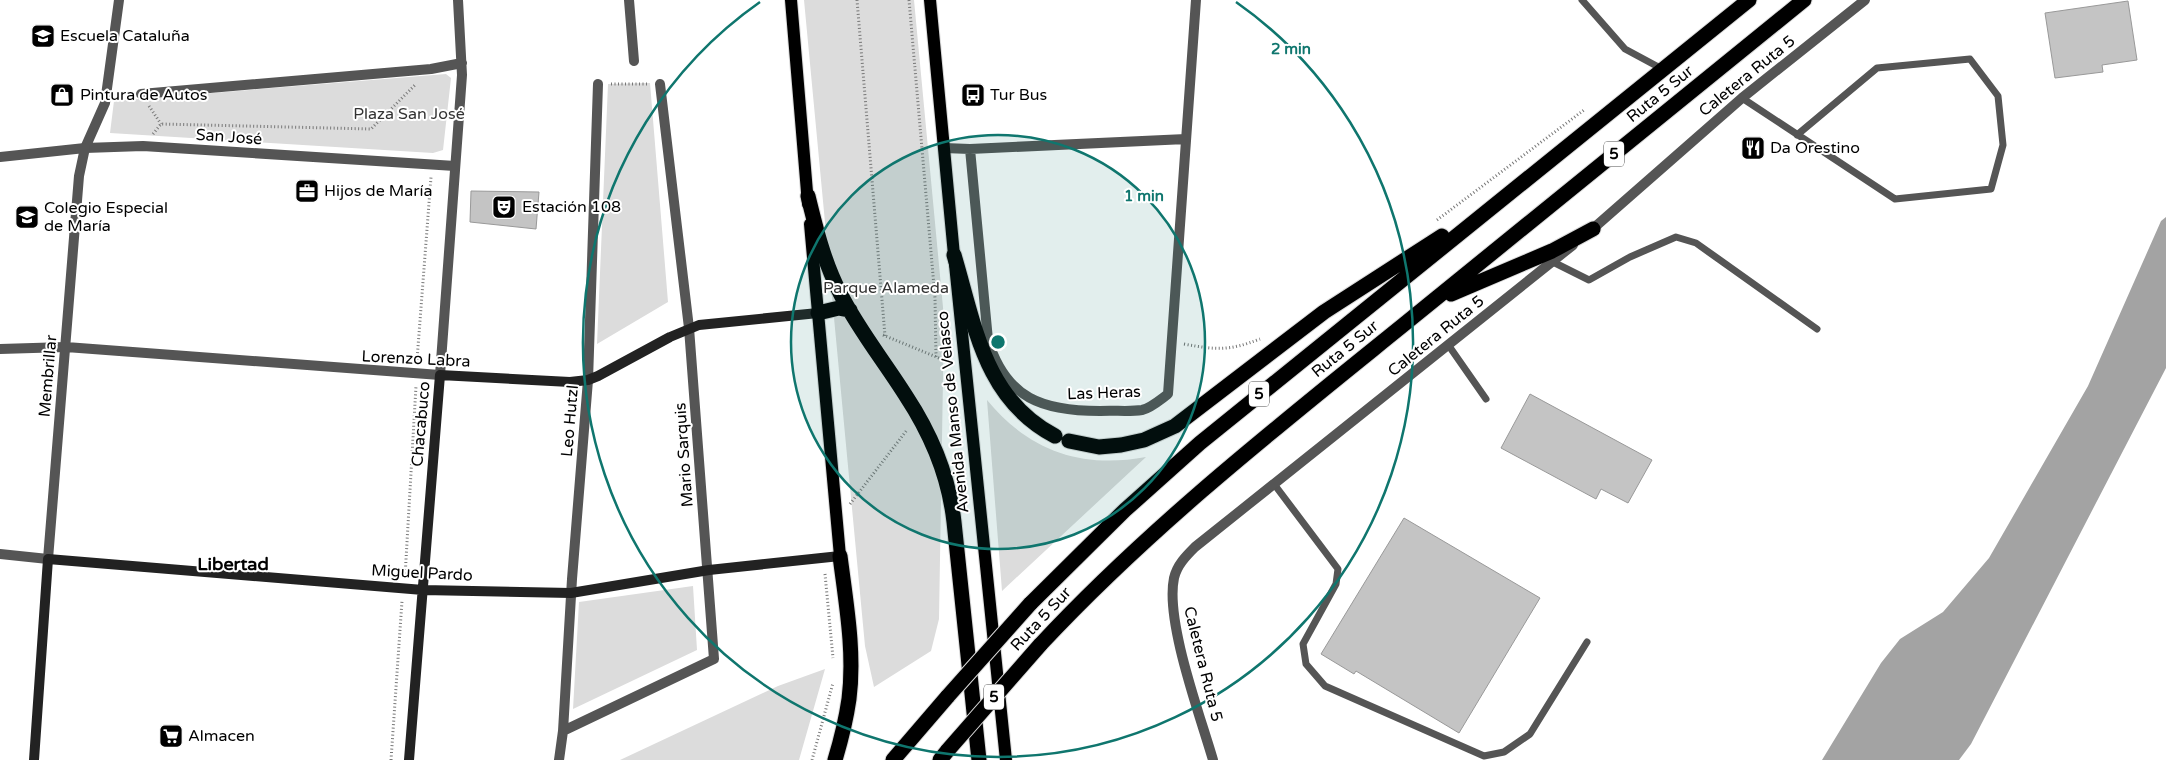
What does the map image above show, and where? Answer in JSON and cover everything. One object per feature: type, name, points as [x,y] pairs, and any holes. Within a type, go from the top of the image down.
[{"type":"highway","name":"Ruta 5 Sur","points":[[893,760],[1030,604],[1125,510],[1200,443],[1749,0]]},
{"type":"highway","name":"Ruta 5 Sur","points":[[944,755],[1040,645],[1084,599],[1189,501],[1248,451],[1804,0]]},
{"type":"highway","points":[[808,196],[829,268],[857,324],[918,416],[943,469],[952,503],[979,760]]},
{"type":"highway","points":[[954,255],[980,344],[1007,397],[1026,417],[1062,438],[1099,446],[1121,445],[1144,440],[1175,426],[1324,312],[1501,200]]},
{"type":"highway","points":[[1425,307],[1464,287],[1552,251],[1593,229]]},
{"type":"highway","points":[[818,313],[839,308],[850,310]]},
{"type":"highway","points":[[835,760],[849,699],[851,672],[840,556]]},
{"type":"main road","points":[[792,0],[840,556]]},
{"type":"main road","name":"Avenida Manso de Velasco","points":[[930,0],[965,369],[1006,760]]},
{"type":"main road","name":"Lorenzo Labra","points":[[440,376],[570,382],[588,380],[609,371],[689,328],[712,323],[818,313]]},
{"type":"main road","name":"Chacabuco","points":[[409,760],[440,376]]},
{"type":"main road","name":"Miguel Pardo","points":[[48,559],[423,590],[571,593],[709,570],[840,556]]},
{"type":"main road","name":"Membrillar","points":[[34,760],[48,559]]},
{"type":"street","name":"Membrillar","points":[[48,559],[79,176],[85,148],[105,104],[119,0]]},
{"type":"street","name":"Chacabuco","points":[[440,376],[462,63],[458,0]]},
{"type":"street","points":[[629,0],[634,61]]},
{"type":"street","name":"Las Heras","points":[[970,149],[988,340],[993,355],[1008,380],[1018,390],[1042,404],[1069,411],[1144,410],[1168,394],[1196,0]]},
{"type":"street","name":"Caletera Ruta 5","points":[[1213,760],[1180,645],[1173,599],[1174,577],[1181,561],[1274,484],[1553,262],[1742,98],[1865,0]]},
{"type":"street","points":[[141,94],[431,69],[462,63]]},
{"type":"street","name":"Leo Hutzl","points":[[559,760],[563,731],[571,593],[588,380],[598,84]]},
{"type":"street","name":"Mario Sarquis","points":[[563,731],[714,659],[709,570],[689,328],[660,84]]},
{"type":"street","points":[[944,148],[970,149],[1186,139]]},
{"type":"street","name":"San José","points":[[0,157],[85,148],[143,146],[455,166]]},
{"type":"street","name":"Lorenzo Labra","points":[[0,349],[66,347],[440,376]]},
{"type":"street","name":"Miguel Pardo","points":[[0,554],[48,559]]},
{"type":"lane","points":[[1582,0],[1625,49],[1664,70]]},
{"type":"lane","points":[[1742,98],[1797,135],[1895,199],[1991,189],[2003,145],[1998,96],[1970,59],[1877,68],[1797,135]]},
{"type":"lane","points":[[1553,262],[1589,280],[1630,257],[1676,237],[1696,243],[1817,329]]},
{"type":"lane","points":[[1448,346],[1486,399]]},
{"type":"lane","points":[[1274,484],[1338,569],[1336,584],[1303,644],[1306,664],[1325,686],[1484,756],[1504,752],[1530,734],[1587,642]]},
{"type":"path","points":[[857,0],[885,336]]},
{"type":"path","points":[[909,0],[935,298],[936,356]]},
{"type":"path","points":[[143,146],[160,124],[371,129],[431,69]]},
{"type":"path","points":[[598,84],[660,84]]},
{"type":"path","points":[[1430,225],[1586,108]]},
{"type":"path","points":[[391,760],[405,575],[416,375],[432,165]]},
{"type":"path","points":[[857,324],[965,369]]},
{"type":"path","points":[[1172,342],[1212,350],[1238,348],[1269,336]]},
{"type":"path","points":[[837,520],[918,416]]},
{"type":"path","points":[[823,558],[834,666]]},
{"type":"path","points":[[405,575],[424,577]]},
{"type":"path","points":[[812,760],[835,676]]},
{"type":"green space","name":"Parque Alameda","points":[[804,0],[914,0],[944,318],[939,619],[931,651],[874,687],[865,646]]},
{"type":"green space","name":"Plaza San José","points":[[446,74],[451,78],[443,150],[433,153],[110,133],[114,101]]},
{"type":"green space","points":[[650,83],[668,302],[597,344],[608,84]]},
{"type":"green space","points":[[987,400],[1003,418],[1021,432],[1039,444],[1058,452],[1079,458],[1100,460],[1146,457],[1002,591]]},
{"type":"green space","points":[[693,586],[697,650],[573,709],[579,602]]},
{"type":"green space","points":[[825,669],[799,760],[620,760],[778,686]]},
{"type":"shaded area","points":[[2166,217],[2166,368],[1971,744],[1959,760],[1822,760],[1881,663],[1900,639],[1943,612],[1989,558],[2088,386],[2161,221]]},
{"type":"building","points":[[2128,1],[2137,60],[2102,65],[2103,72],[2055,78],[2045,13]]},
{"type":"building","name":"Estación 108","points":[[471,191],[539,192],[536,229],[470,222]]},
{"type":"building","points":[[1530,394],[1652,460],[1628,503],[1601,489],[1596,499],[1501,448]]},
{"type":"building","points":[[1404,518],[1540,598],[1459,733],[1356,671],[1354,674],[1321,654]]},
{"type":"place","name":"Escuela Cataluña","points":[[43,36]]},
{"type":"place","name":"Pintura de Autos","points":[[62,95]]},
{"type":"place","name":"Tur Bus","points":[[973,95]]},
{"type":"place","name":"Da Orestino","points":[[1753,148]]},
{"type":"place","name":"Hijos de María","points":[[307,191]]},
{"type":"place","name":"Estación 108","points":[[504,207]]},
{"type":"place","name":"Colegio Especial de María","points":[[27,217]]},
{"type":"place","name":"Almacen","points":[[171,736]]},
{"type":"district","name":"Libertad","points":[[233,564]]}]
